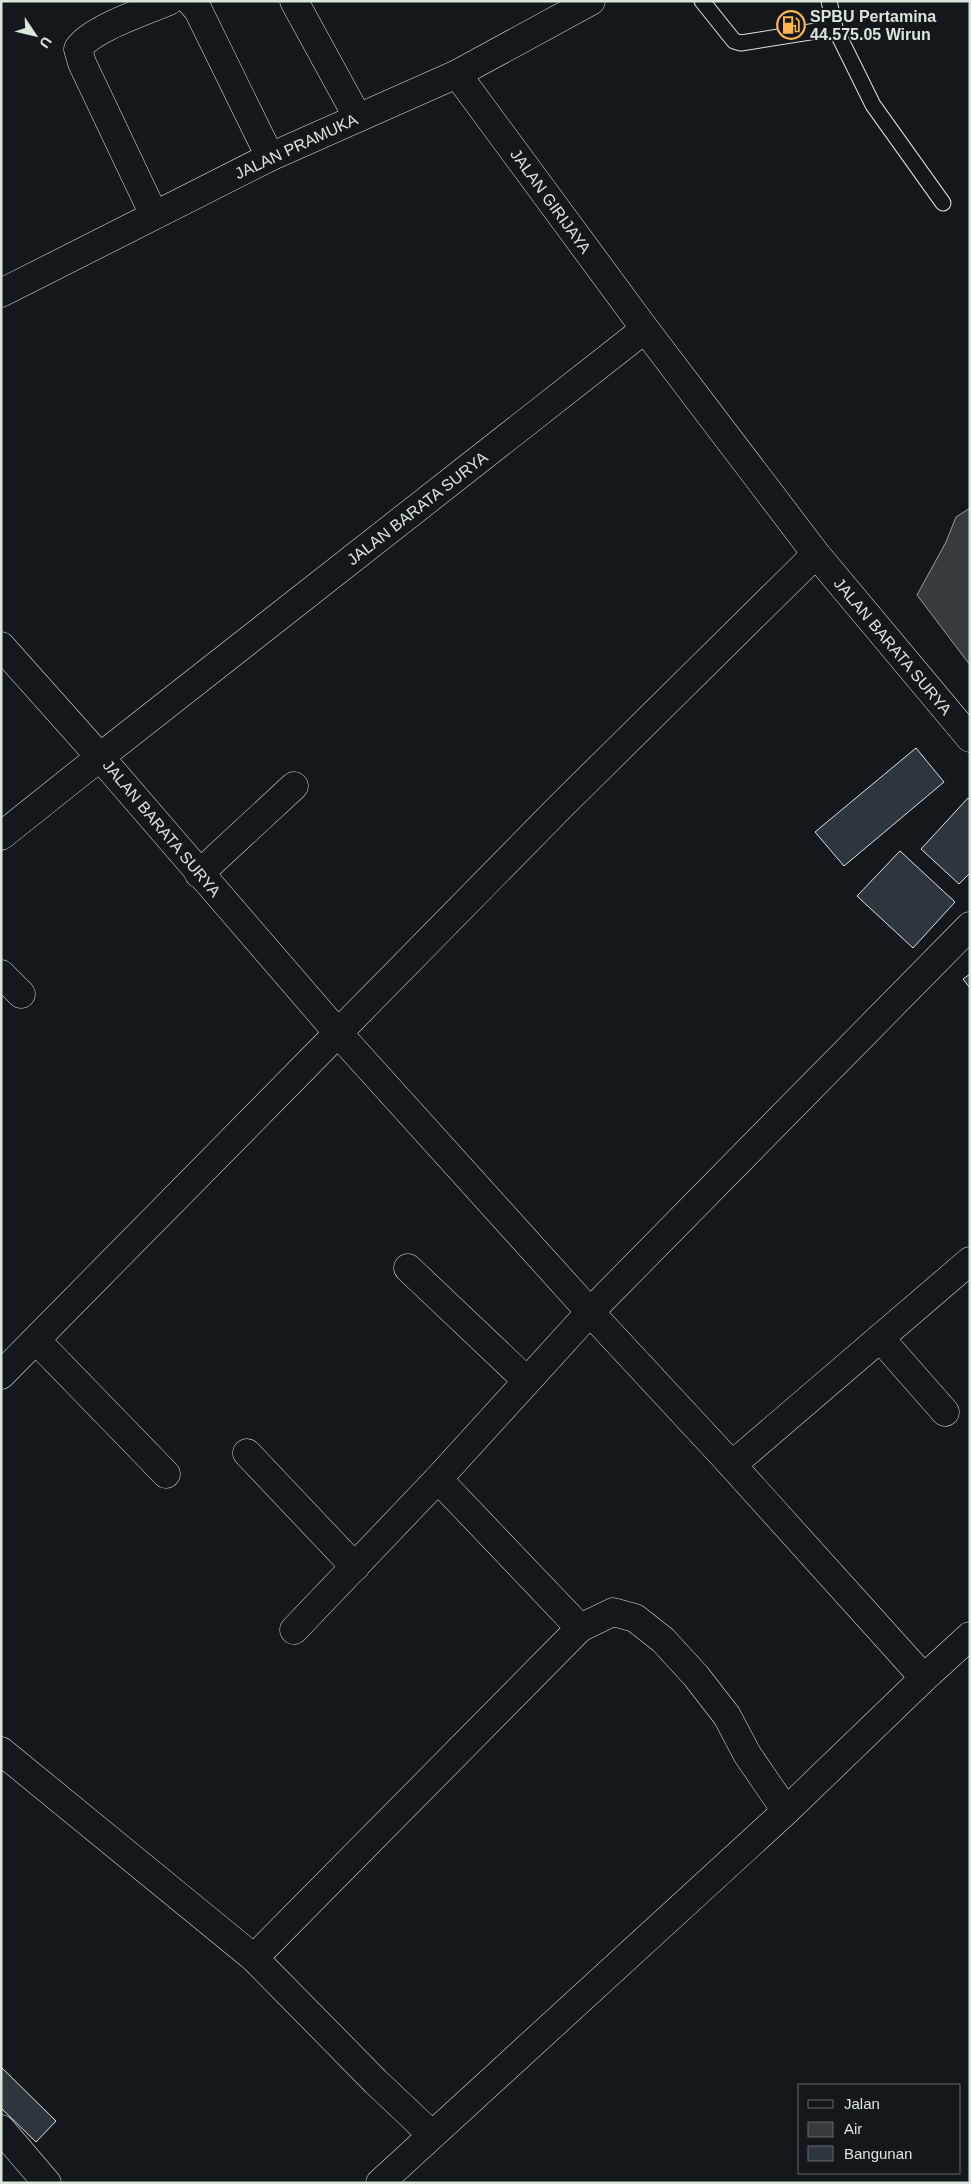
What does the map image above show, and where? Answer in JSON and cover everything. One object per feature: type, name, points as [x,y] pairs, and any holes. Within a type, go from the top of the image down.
[{"type":"street","points":[[154,215],[82,63],[78,49],[83,41],[96,33],[169,1]]},
{"type":"street","points":[[190,1],[198,10],[270,157]]},
{"type":"street","points":[[294,1],[358,118]]},
{"type":"street","name":"JALAN PRAMUKA","points":[[1,293],[270,157],[456,74],[591,1]]},
{"type":"street","name":"JALAN GIRIJAYA","points":[[456,74],[645,329]]},
{"type":"street","name":"JALAN BARATA SURYA","points":[[924,1678],[338,1033],[100,757],[645,329],[816,554],[970,738]]},
{"type":"street","points":[[1,1376],[560,807],[816,554]]},
{"type":"street","points":[[1,646],[100,757],[1,836]]},
{"type":"street","points":[[199,874],[294,786]]},
{"type":"street","points":[[294,1630],[438,1479],[526,1380],[590,1312],[970,926]]},
{"type":"street","points":[[1,974],[21,994]]},
{"type":"street","points":[[732,1465],[970,1260]]},
{"type":"street","points":[[408,1268],[526,1380]]},
{"type":"street","points":[[880,1338],[945,1412]]},
{"type":"street","points":[[36,1340],[53,1355],[166,1474]]},
{"type":"street","points":[[247,1453],[355,1567]]},
{"type":"street","points":[[438,1479],[580,1628]]},
{"type":"street","points":[[254,1958],[580,1628],[613,1612],[635,1618],[662,1640],[696,1676],[727,1716],[747,1754],[786,1811]]},
{"type":"street","points":[[380,2183],[431,2134],[786,1811],[970,1636]]},
{"type":"street","points":[[1,1752],[254,1958],[376,2082],[431,2134]]},
{"type":"street","points":[[1,2129],[37,2179]]},
{"type":"lane","points":[[702,1],[734,41],[741,43],[835,28]]},
{"type":"lane","points":[[829,1],[835,28],[873,105],[944,203]]},
{"type":"water","points":[[970,508],[970,665],[917,595],[946,542],[956,517]]},
{"type":"building","points":[[916,748],[944,782],[844,866],[815,832]]},
{"type":"building","points":[[968,798],[970,800],[970,873],[959,884],[921,849]]},
{"type":"building","points":[[900,851],[955,902],[913,948],[857,896]]},
{"type":"building","points":[[970,974],[970,988],[963,979]]},
{"type":"building","points":[[1,2067],[56,2121],[36,2142],[1,2108]]},
{"type":"place","name":"SPBU Pertamina 44.575.05 Wirun","points":[[791,25]]}]
